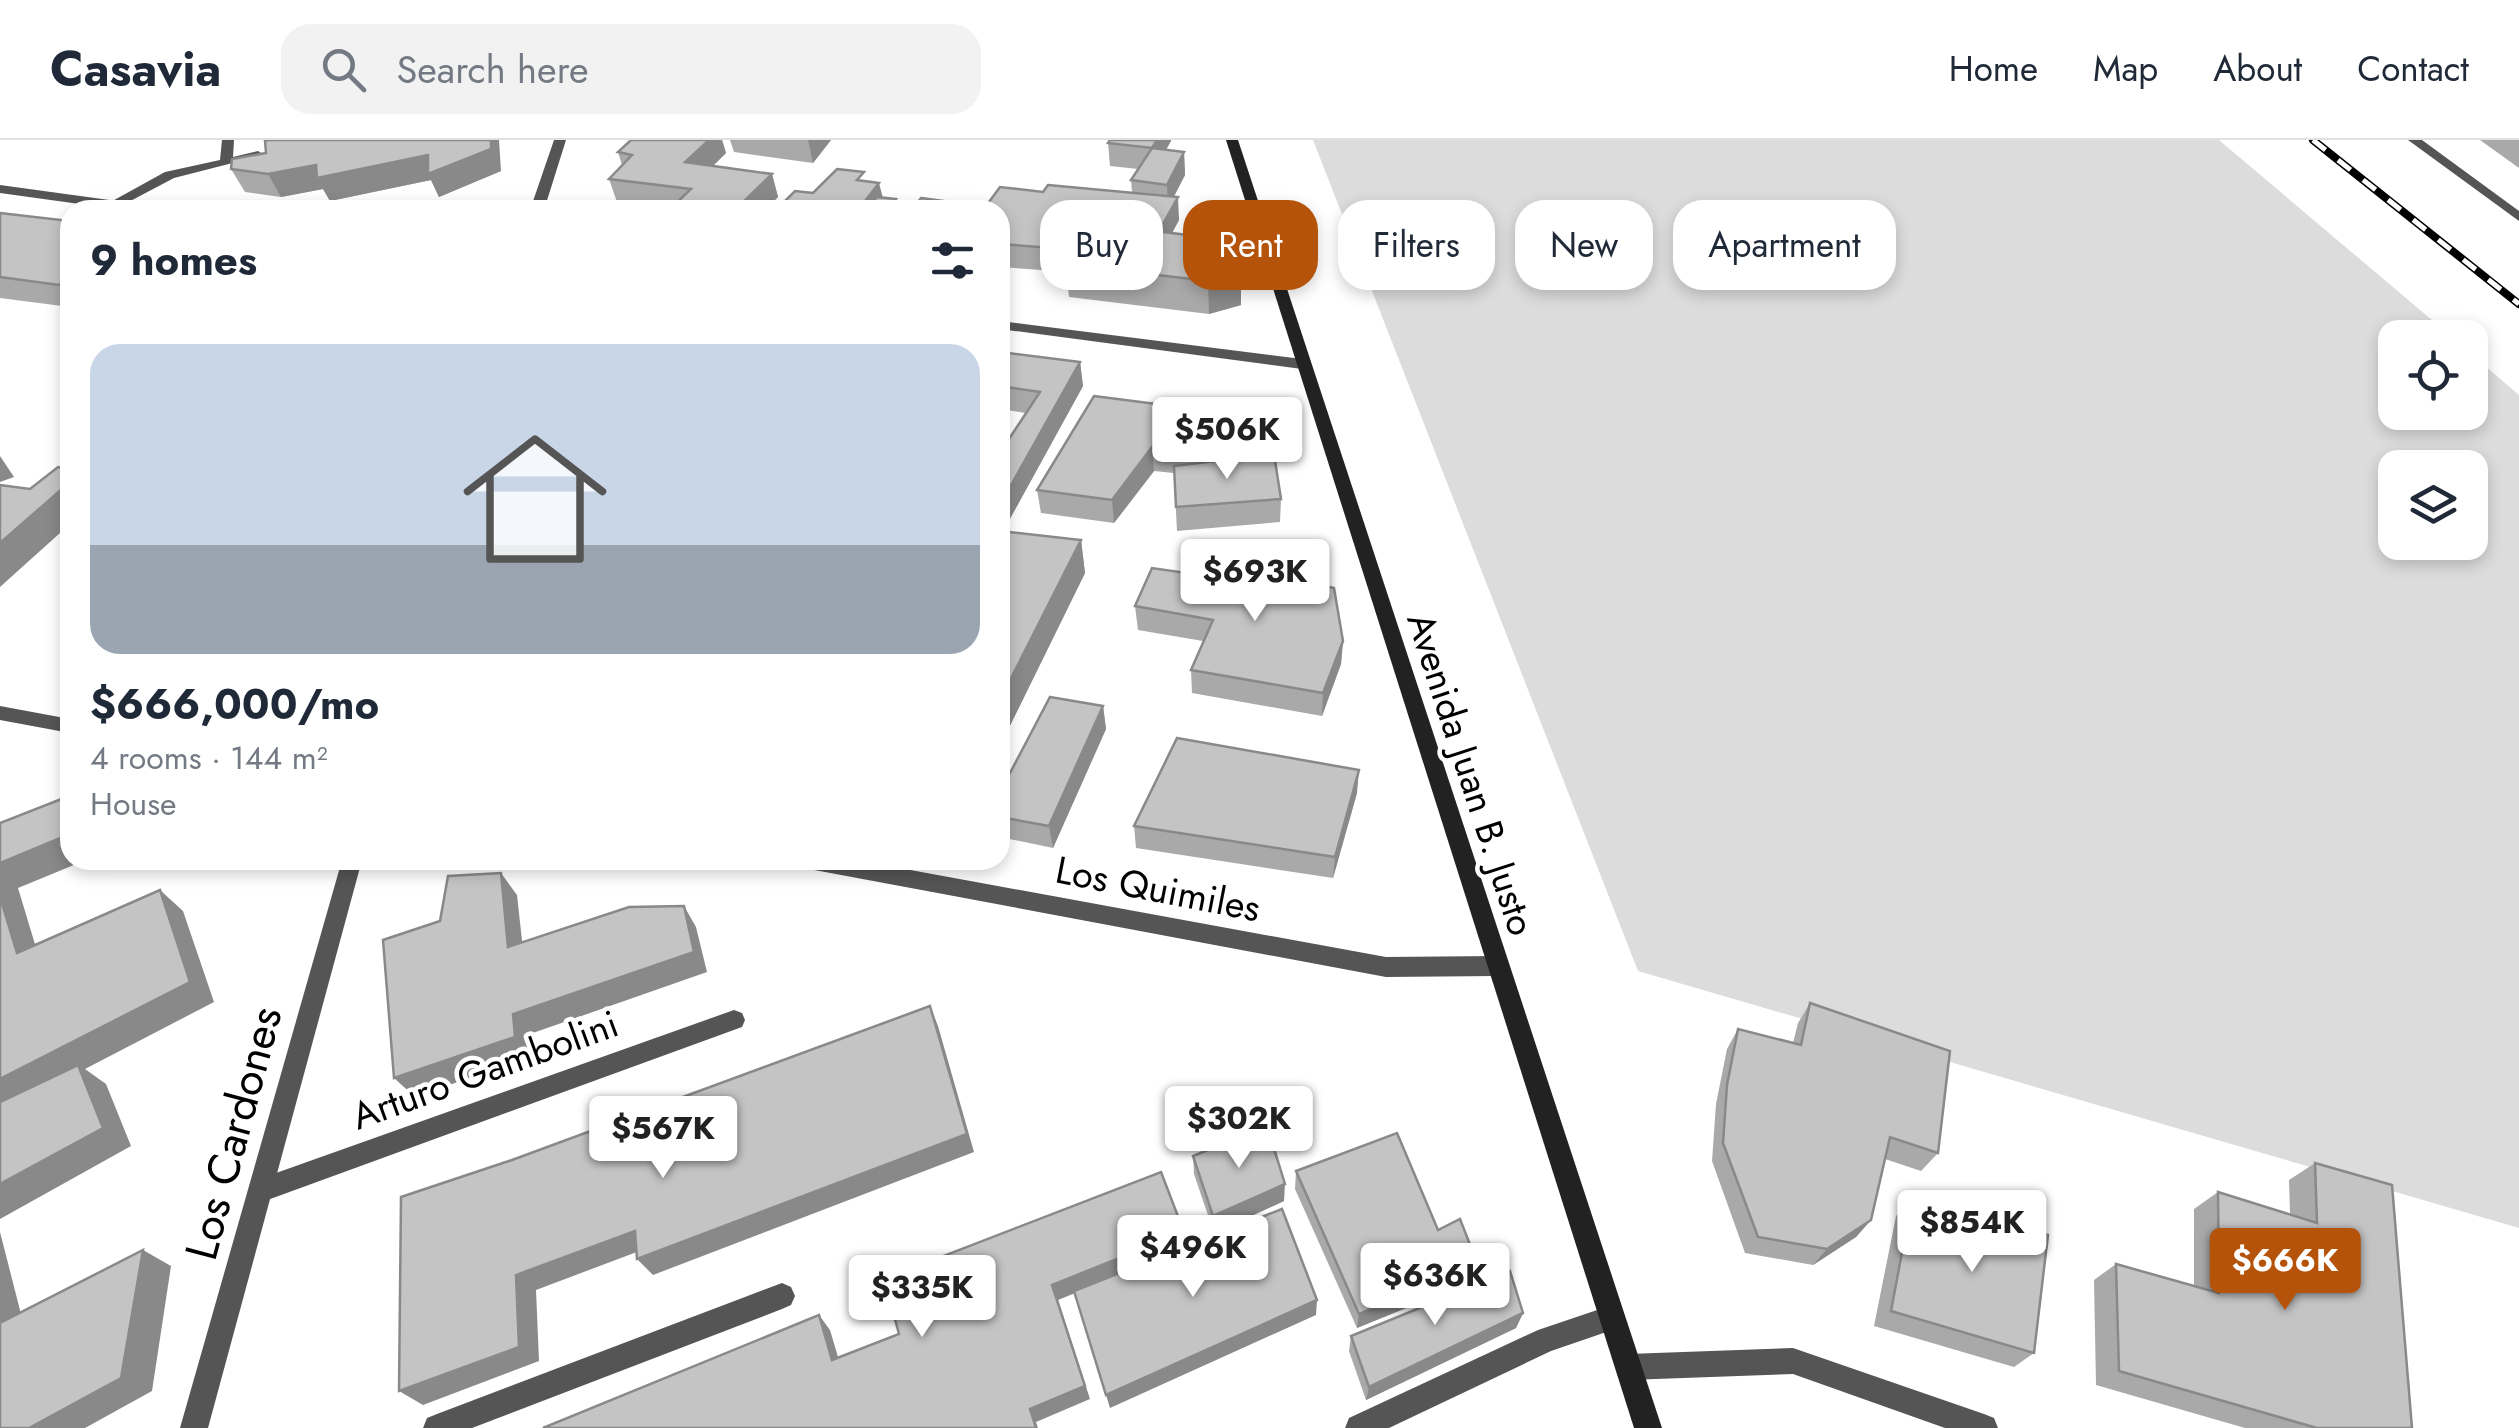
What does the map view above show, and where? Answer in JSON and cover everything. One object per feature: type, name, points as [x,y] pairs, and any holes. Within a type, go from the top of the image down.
[{"type":"street","points":[[226,162],[228,140]]},
{"type":"street","points":[[540,200],[560,140]]},
{"type":"street","name":"Avenida Juan B. Justo","points":[[1232,140],[1648,1428]]},
{"type":"street","points":[[2414,140],[2519,218]]},
{"type":"street","points":[[122,200],[170,175],[283,151]]},
{"type":"street","points":[[0,189],[84,200]]},
{"type":"street","points":[[1010,326],[1302,364]]},
{"type":"street","points":[[0,714],[60,724]]},
{"type":"street","name":"Los Cardones","points":[[194,1428],[349,870]]},
{"type":"street","name":"Los Quimiles","points":[[862,870],[1386,967],[1496,966]]},
{"type":"street","name":"Arturo Gambolini","points":[[262,1190],[734,1020]]},
{"type":"street","points":[[437,1428],[782,1296]]},
{"type":"street","points":[[1359,1428],[1547,1339],[1612,1318]]},
{"type":"street","points":[[1628,1367],[1793,1360],[1984,1428]]},
{"type":"shaded area","points":[[1313,140],[2219,140],[2432,320],[2378,320],[2378,430],[2488,430],[2488,368],[2519,395],[2519,1228],[1638,971],[1372,290],[1495,290],[1495,200],[1338,200],[1338,204]]},
{"type":"building","points":[[268,140],[491,140],[491,149],[428,174],[428,155],[317,178],[316,165],[268,174],[231,169],[232,159],[266,153]]},
{"type":"building","points":[[631,140],[709,140],[685,162],[772,174],[745,200],[679,200],[691,189],[609,179],[632,155],[618,152]]},
{"type":"building","points":[[1157,140],[1152,148],[1108,143]]},
{"type":"building","points":[[1152,148],[1184,152],[1167,185],[1131,180]]},
{"type":"building","points":[[837,169],[864,172],[857,180],[879,183],[866,200],[786,200],[795,191],[813,193]]},
{"type":"building","points":[[1048,185],[1178,197],[1163,224],[1163,200],[1040,200],[1040,247],[1010,245],[1010,200],[990,200],[1000,187],[1043,192]]},
{"type":"building","points":[[0,213],[60,220],[60,284],[0,277]]},
{"type":"building","points":[[1163,232],[1183,234],[1183,278],[1163,276]]},
{"type":"building","points":[[1010,353],[1080,362],[1010,487],[1010,437],[1040,392],[1010,388]]},
{"type":"building","points":[[1094,396],[1266,418],[1246,458],[1152,447],[1112,500],[1037,490]]},
{"type":"building","points":[[1274,454],[1281,499],[1176,507],[1174,466]]},
{"type":"building","points":[[60,468],[60,491],[0,543],[0,485],[30,489]]},
{"type":"building","points":[[1010,532],[1081,540],[1010,680]]},
{"type":"building","points":[[1228,564],[1334,588],[1343,641],[1323,693],[1191,670],[1213,620],[1135,606],[1152,568],[1221,578]]},
{"type":"building","points":[[1050,697],[1103,706],[1049,826],[1010,819],[1010,773]]},
{"type":"building","points":[[1177,738],[1359,770],[1335,857],[1134,826]]},
{"type":"building","points":[[60,800],[60,838],[0,863],[0,823]]},
{"type":"building","points":[[501,873],[508,947],[629,907],[684,906],[694,952],[513,1014],[515,1037],[394,1078],[383,940],[440,921],[448,876]]},
{"type":"building","points":[[160,890],[190,982],[0,1079],[0,897],[17,953]]},
{"type":"building","points":[[1810,1003],[1950,1051],[1938,1153],[1890,1137],[1871,1220],[1827,1249],[1758,1237],[1723,1143],[1727,1085],[1738,1029],[1801,1045]]},
{"type":"building","points":[[930,1006],[967,1134],[637,1259],[635,1231],[516,1275],[519,1347],[399,1391],[401,1197]]},
{"type":"building","points":[[78,1065],[103,1128],[0,1184],[0,1102]]},
{"type":"building","points":[[1267,1126],[1285,1184],[1213,1216],[1193,1156]]},
{"type":"building","points":[[1397,1133],[1438,1230],[1460,1219],[1478,1265],[1359,1314],[1296,1171]]},
{"type":"building","points":[[2315,1163],[2392,1185],[2412,1428],[2317,1428],[2119,1371],[2116,1264],[2219,1293],[2218,1192],[2317,1223]]},
{"type":"building","points":[[1161,1172],[1184,1232],[1052,1285],[1085,1386],[1030,1409],[1036,1428],[543,1428],[819,1315],[832,1360],[899,1334],[884,1279]]},
{"type":"building","points":[[1912,1199],[2048,1235],[2034,1353],[1891,1311]]},
{"type":"building","points":[[1282,1209],[1317,1300],[1106,1395],[1074,1291]]},
{"type":"building","points":[[143,1250],[121,1378],[29,1428],[0,1428],[0,1323]]},
{"type":"building","points":[[1510,1271],[1523,1313],[1369,1387],[1351,1336]]},
{"type":"railway","points":[[2313,140],[2519,304]]}]
